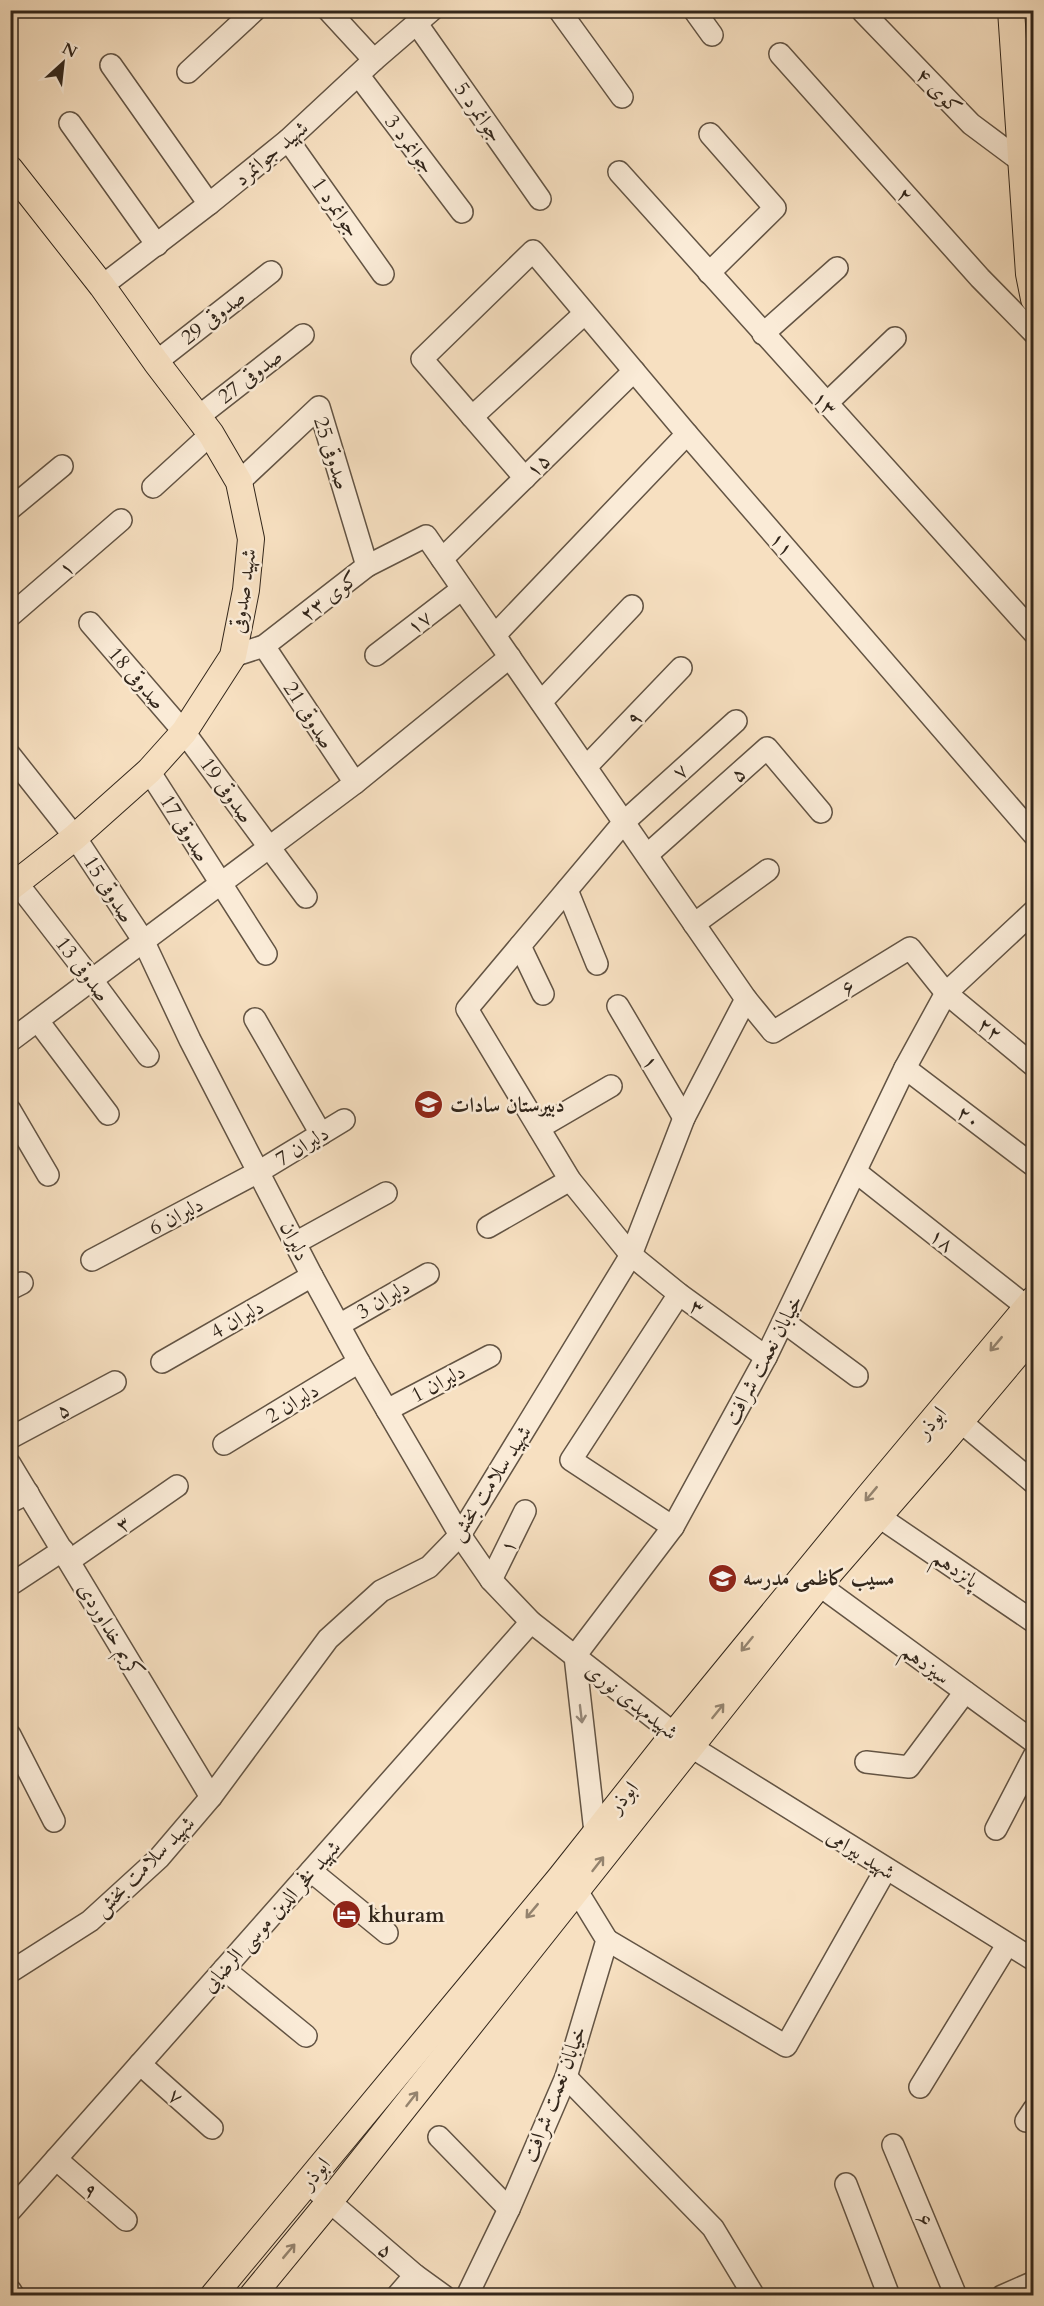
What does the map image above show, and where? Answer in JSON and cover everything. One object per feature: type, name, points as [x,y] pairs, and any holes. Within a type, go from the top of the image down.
[{"type":"main road","points":[[1011,10],[1032,282]]},
{"type":"main road","name":"شهید صدوقی","points":[[10,170],[102,286],[205,426],[239,482],[251,539],[246,590],[233,656],[184,732],[149,771],[75,837],[14,885]]},
{"type":"main road","name":"ابوذر","points":[[252,2295],[330,2201],[568,1885],[1030,1303]]},
{"type":"main road","name":"ابوذر","points":[[213,2295],[568,1885],[595,1832],[682,1740],[819,1586],[1034,1334]]},
{"type":"street","points":[[188,72],[255,10]]},
{"type":"street","points":[[328,10],[374,60]]},
{"type":"street","points":[[559,10],[622,97]]},
{"type":"street","points":[[694,10],[712,35]]},
{"type":"street","name":"کوی ۴","points":[[863,12],[971,124],[1022,162]]},
{"type":"street","name":"شهید جوانمرد","points":[[102,286],[210,204],[288,140],[427,14]]},
{"type":"street","name":"جوانمرد 5","points":[[427,14],[540,199]]},
{"type":"street","name":"۲","points":[[780,54],[980,278],[1034,333]]},
{"type":"street","points":[[111,65],[210,204]]},
{"type":"street","name":"جوانمرد 3","points":[[359,76],[462,212]]},
{"type":"street","points":[[70,123],[157,245]]},
{"type":"street","points":[[709,273],[775,208],[710,134]]},
{"type":"street","name":"جوانمرد 1","points":[[288,140],[383,274]]},
{"type":"street","name":"۱۳","points":[[619,172],[1034,633]]},
{"type":"street","name":"۱۱","points":[[472,417],[422,358],[533,251],[584,314],[1034,835]]},
{"type":"street","points":[[763,334],[837,268]]},
{"type":"street","name":"صدوقی 29","points":[[156,362],[271,272]]},
{"type":"street","points":[[525,478],[472,417],[584,314]]},
{"type":"street","name":"صدوقی 27","points":[[153,487],[205,426],[303,335]]},
{"type":"street","points":[[826,404],[895,338]]},
{"type":"street","name":"۱۵","points":[[442,560],[634,371]]},
{"type":"street","name":"صدوقی 25","points":[[239,482],[319,407],[367,566]]},
{"type":"street","points":[[495,635],[687,434]]},
{"type":"street","points":[[10,509],[62,466]]},
{"type":"street","name":"۱","points":[[10,615],[121,520]]},
{"type":"street","name":"کوی ۲۳","points":[[233,656],[264,646],[367,566],[426,536],[442,560]]},
{"type":"street","points":[[442,560],[746,999]]},
{"type":"street","name":"۱۷","points":[[376,655],[462,589]]},
{"type":"street","points":[[541,702],[632,606]]},
{"type":"street","name":"صدوقی 18","points":[[90,623],[184,732]]},
{"type":"street","name":"صدوقی 21","points":[[264,646],[355,783]]},
{"type":"street","points":[[10,1041],[355,783],[510,657]]},
{"type":"street","name":"۹","points":[[586,767],[681,668]]},
{"type":"street","name":"۷","points":[[520,945],[624,822],[736,721]]},
{"type":"street","name":"صدوقی 19","points":[[184,732],[306,897]]},
{"type":"street","name":"۵","points":[[647,855],[767,748],[821,812]]},
{"type":"street","name":"صدوقی 15","points":[[10,755],[75,837],[143,940]]},
{"type":"street","name":"صدوقی 17","points":[[149,771],[266,954]]},
{"type":"street","points":[[694,924],[768,870]]},
{"type":"street","name":"صدوقی 13","points":[[14,885],[92,980],[148,1056]]},
{"type":"street","points":[[567,890],[597,964]]},
{"type":"street","name":"خیابان نعمت شرافت","points":[[575,1656],[674,1527],[784,1322],[905,1068],[946,993],[1034,911]]},
{"type":"street","name":"دلیران","points":[[143,940],[190,1041],[359,1362],[460,1535],[491,1580],[531,1622]]},
{"type":"street","points":[[520,945],[543,994]]},
{"type":"street","name":"۳","points":[[520,945],[467,1009],[570,1180],[631,1255],[679,1294],[766,1357]]},
{"type":"street","name":"۶","points":[[746,999],[773,1032],[910,948],[946,993]]},
{"type":"street","name":"۲۲","points":[[946,993],[1034,1066]]},
{"type":"street","name":"شهید سلامت بخش","points":[[10,1972],[90,1921],[159,1858],[211,1797],[328,1639],[381,1591],[429,1567],[460,1535],[631,1255],[684,1118],[746,999]]},
{"type":"street","name":"۱","points":[[618,1006],[684,1118]]},
{"type":"street","points":[[255,1019],[321,1134]]},
{"type":"street","points":[[38,1021],[108,1114]]},
{"type":"street","name":"۲۰","points":[[905,1068],[1034,1166]]},
{"type":"street","points":[[539,1128],[611,1086]]},
{"type":"street","points":[[10,1110],[48,1175]]},
{"type":"street","name":"دلیران 7","points":[[260,1171],[344,1120]]},
{"type":"street","name":"دلیران 6","points":[[92,1260],[260,1171]]},
{"type":"street","name":"۱۸","points":[[856,1172],[1030,1303]]},
{"type":"street","points":[[488,1227],[570,1180]]},
{"type":"street","points":[[297,1242],[386,1193]]},
{"type":"street","name":"دلیران 3","points":[[339,1324],[428,1274]]},
{"type":"street","name":"دلیران 4","points":[[162,1362],[312,1276]]},
{"type":"street","points":[[674,1527],[571,1460],[679,1294]]},
{"type":"street","points":[[784,1322],[857,1376]]},
{"type":"street","name":"دلیران 1","points":[[387,1410],[490,1356]]},
{"type":"street","name":"دلیران 2","points":[[224,1444],[359,1362]]},
{"type":"street","name":"۵","points":[[10,1438],[116,1382]]},
{"type":"street","points":[[961,1422],[1034,1483]]},
{"type":"street","name":"کریم خداوردی","points":[[10,1464],[19,1497],[66,1556],[211,1797]]},
{"type":"street","name":"۳","points":[[66,1556],[177,1486]]},
{"type":"street","name":"۱","points":[[491,1580],[525,1511]]},
{"type":"street","name":"پانزدهم","points":[[878,1516],[1034,1622]]},
{"type":"street","points":[[13,1583],[66,1556]]},
{"type":"street","name":"سیزدهم","points":[[819,1586],[1034,1742]]},
{"type":"street","name":"شهیدمهدی نوری","points":[[531,1622],[682,1740]]},
{"type":"street","name":"شهید فخر الدین موسی الرضایی","points":[[10,2211],[531,1622]]},
{"type":"street","points":[[575,1656],[595,1832]]},
{"type":"street","points":[[866,1762],[909,1767],[965,1692]]},
{"type":"street","name":"شهید بیرامی","points":[[682,1740],[1034,1960]]},
{"type":"street","points":[[12,1743],[54,1821]]},
{"type":"street","points":[[996,1829],[1034,1756]]},
{"type":"street","points":[[568,1885],[607,1940],[786,2046],[886,1869]]},
{"type":"street","points":[[311,1871],[387,1933]]},
{"type":"street","name":"خیابان نعمت شرافت","points":[[467,2295],[509,2209],[566,2077],[607,1940]]},
{"type":"street","points":[[920,2087],[1007,1945]]},
{"type":"street","points":[[224,1969],[306,2036]]},
{"type":"street","name":"۷","points":[[140,2064],[212,2128]]},
{"type":"street","points":[[566,2077],[713,2228],[754,2295]]},
{"type":"street","points":[[439,2137],[509,2209]]},
{"type":"street","name":"۶","points":[[893,2145],[956,2295]]},
{"type":"street","name":"۹","points":[[56,2159],[126,2220]]},
{"type":"street","name":"۵","points":[[308,2183],[415,2275],[444,2295]]},
{"type":"street","points":[[846,2184],[889,2295]]},
{"type":"street","points":[[397,2295],[415,2275]]},
{"type":"street","points":[[1002,2295],[1034,2282]]},
{"type":"street","points":[[10,2290],[14,2295]]},
{"type":"place","name":"دبیرستان سادات","points":[[429,1105]]},
{"type":"place","name":"مسیب کاظمی مدرسه","points":[[722,1578]]},
{"type":"place","name":"khuram","points":[[347,1915]]}]
